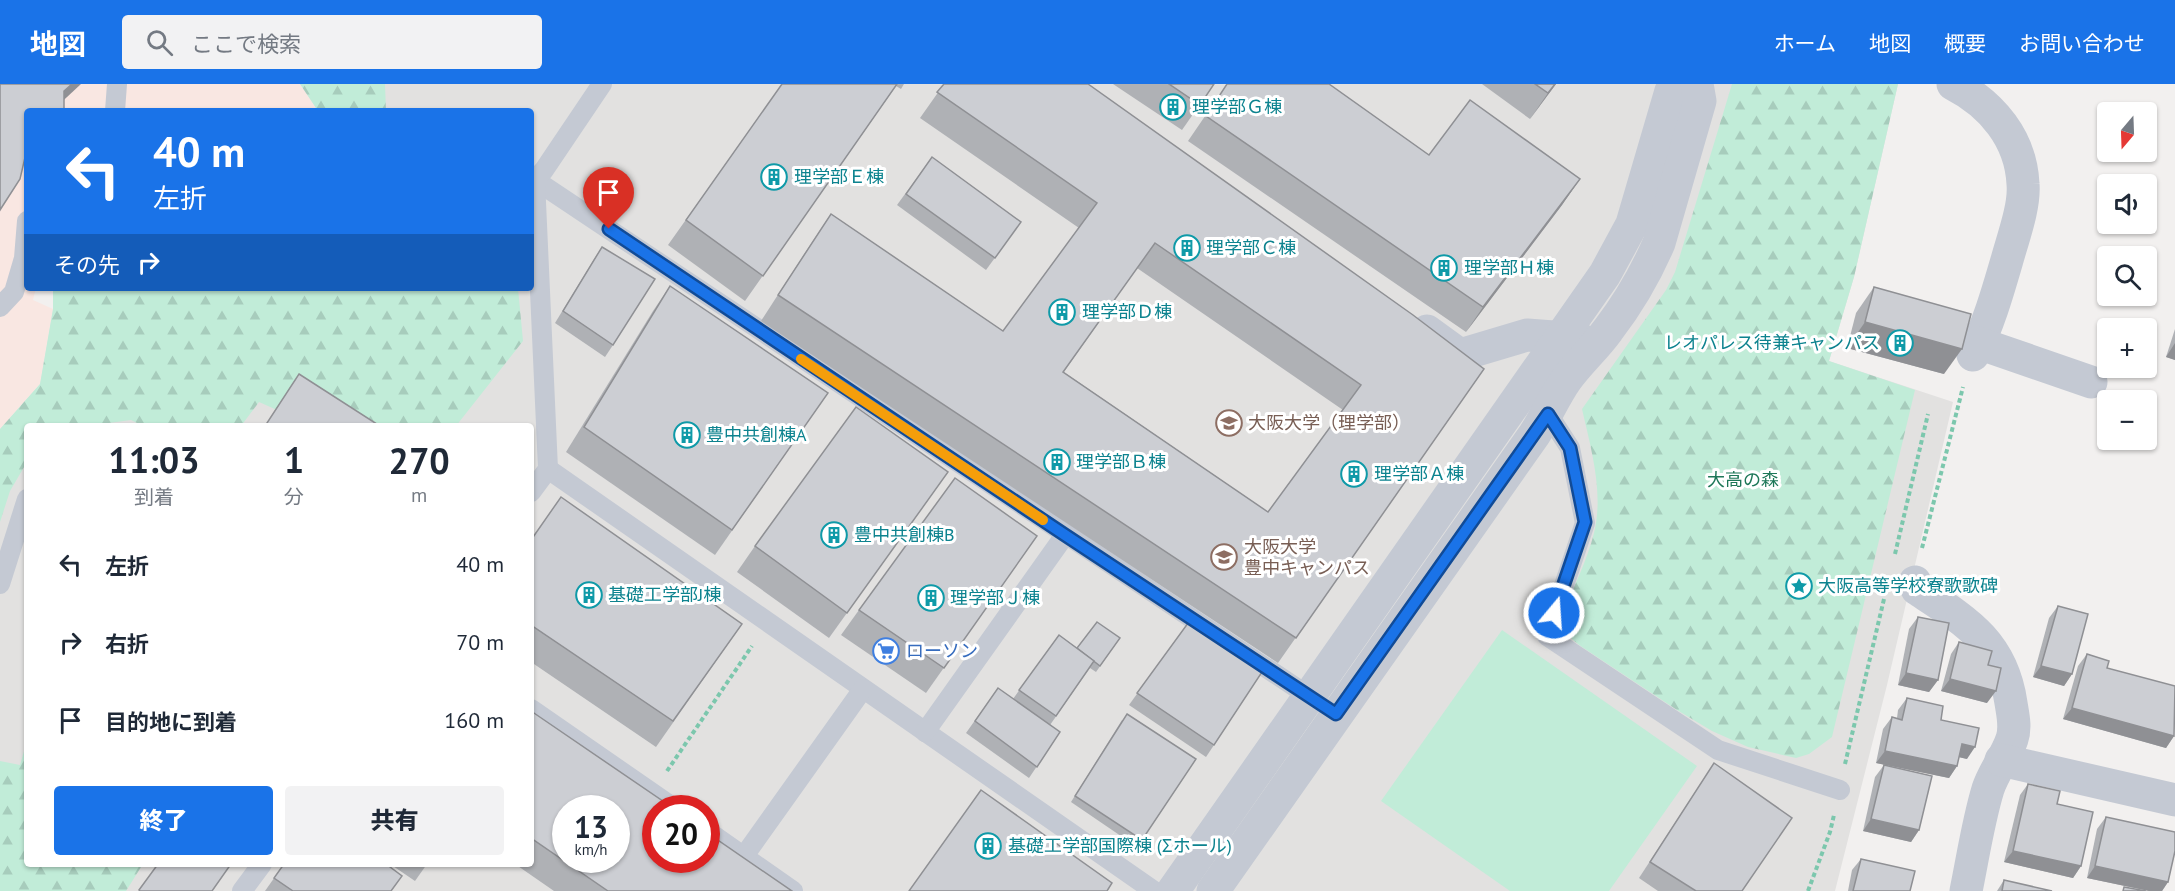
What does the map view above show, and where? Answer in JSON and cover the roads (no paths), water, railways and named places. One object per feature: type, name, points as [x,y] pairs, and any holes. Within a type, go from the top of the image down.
[{"type":"street","points":[[1173,891],[1601,281],[1632,224],[1671,91],[1677,84]]},
{"type":"street","points":[[1213,891],[1548,414],[1566,380],[1608,330],[1652,260],[1700,101],[1697,84]]},
{"type":"street","points":[[1953,84],[1989,108],[2006,130],[2019,157],[2024,185],[2003,274],[1976,349],[2091,382]]},
{"type":"street","points":[[1402,314],[1460,355],[1527,335],[1599,341]]},
{"type":"street","points":[[1915,582],[1917,589],[1949,609],[1976,630],[1999,663],[2008,687],[2014,725],[2012,739],[1988,790],[1966,891]]},
{"type":"street","points":[[2001,760],[2175,800]]},
{"type":"lane","points":[[115,108],[117,84]]},
{"type":"lane","points":[[534,488],[548,469],[535,180],[602,84]]},
{"type":"lane","points":[[535,180],[1336,714]]},
{"type":"lane","points":[[0,307],[14,292],[24,258]]},
{"type":"lane","points":[[1548,414],[1570,448],[1585,522],[1547,636],[1718,750],[1840,790]]},
{"type":"lane","points":[[548,469],[1154,891]]},
{"type":"lane","points":[[0,584],[24,508]]},
{"type":"lane","points":[[925,732],[1065,535]]},
{"type":"lane","points":[[744,856],[863,689]]},
{"type":"lane","points":[[534,711],[654,795]]},
{"type":"lane","points":[[720,840],[793,891]]},
{"type":"lane","points":[[242,891],[260,867]]},
{"type":"place","name":"理学部Ｇ棟","points":[[1173,107]]},
{"type":"place","name":"理学部Ｅ棟","points":[[774,177]]},
{"type":"place","name":"理学部Ｃ棟","points":[[1187,248]]},
{"type":"place","name":"理学部Ｈ棟","points":[[1444,268]]},
{"type":"place","name":"理学部Ｄ棟","points":[[1062,312]]},
{"type":"place","name":"レオパレス待兼キャンパス","points":[[1900,343]]},
{"type":"place","name":"大阪大学（理学部）","points":[[1229,423]]},
{"type":"place","name":"豊中共創棟A","points":[[687,435]]},
{"type":"place","name":"理学部Ｂ棟","points":[[1057,462]]},
{"type":"place","name":"理学部Ａ棟","points":[[1354,474]]},
{"type":"place","name":"豊中共創棟B","points":[[834,535]]},
{"type":"place","name":"大阪大学 豊中キャンパス","points":[[1224,557]]},
{"type":"place","name":"大阪高等学校寮歌歌碑","points":[[1799,586]]},
{"type":"place","name":"基礎工学部J棟","points":[[589,595]]},
{"type":"place","name":"理学部Ｊ棟","points":[[931,598]]},
{"type":"place","name":"ローソン","points":[[886,651]]},
{"type":"place","name":"基礎工学部国際棟 (Σホール)","points":[[988,846]]},
{"type":"park label","name":"大高の森","points":[[1743,480]]}]
